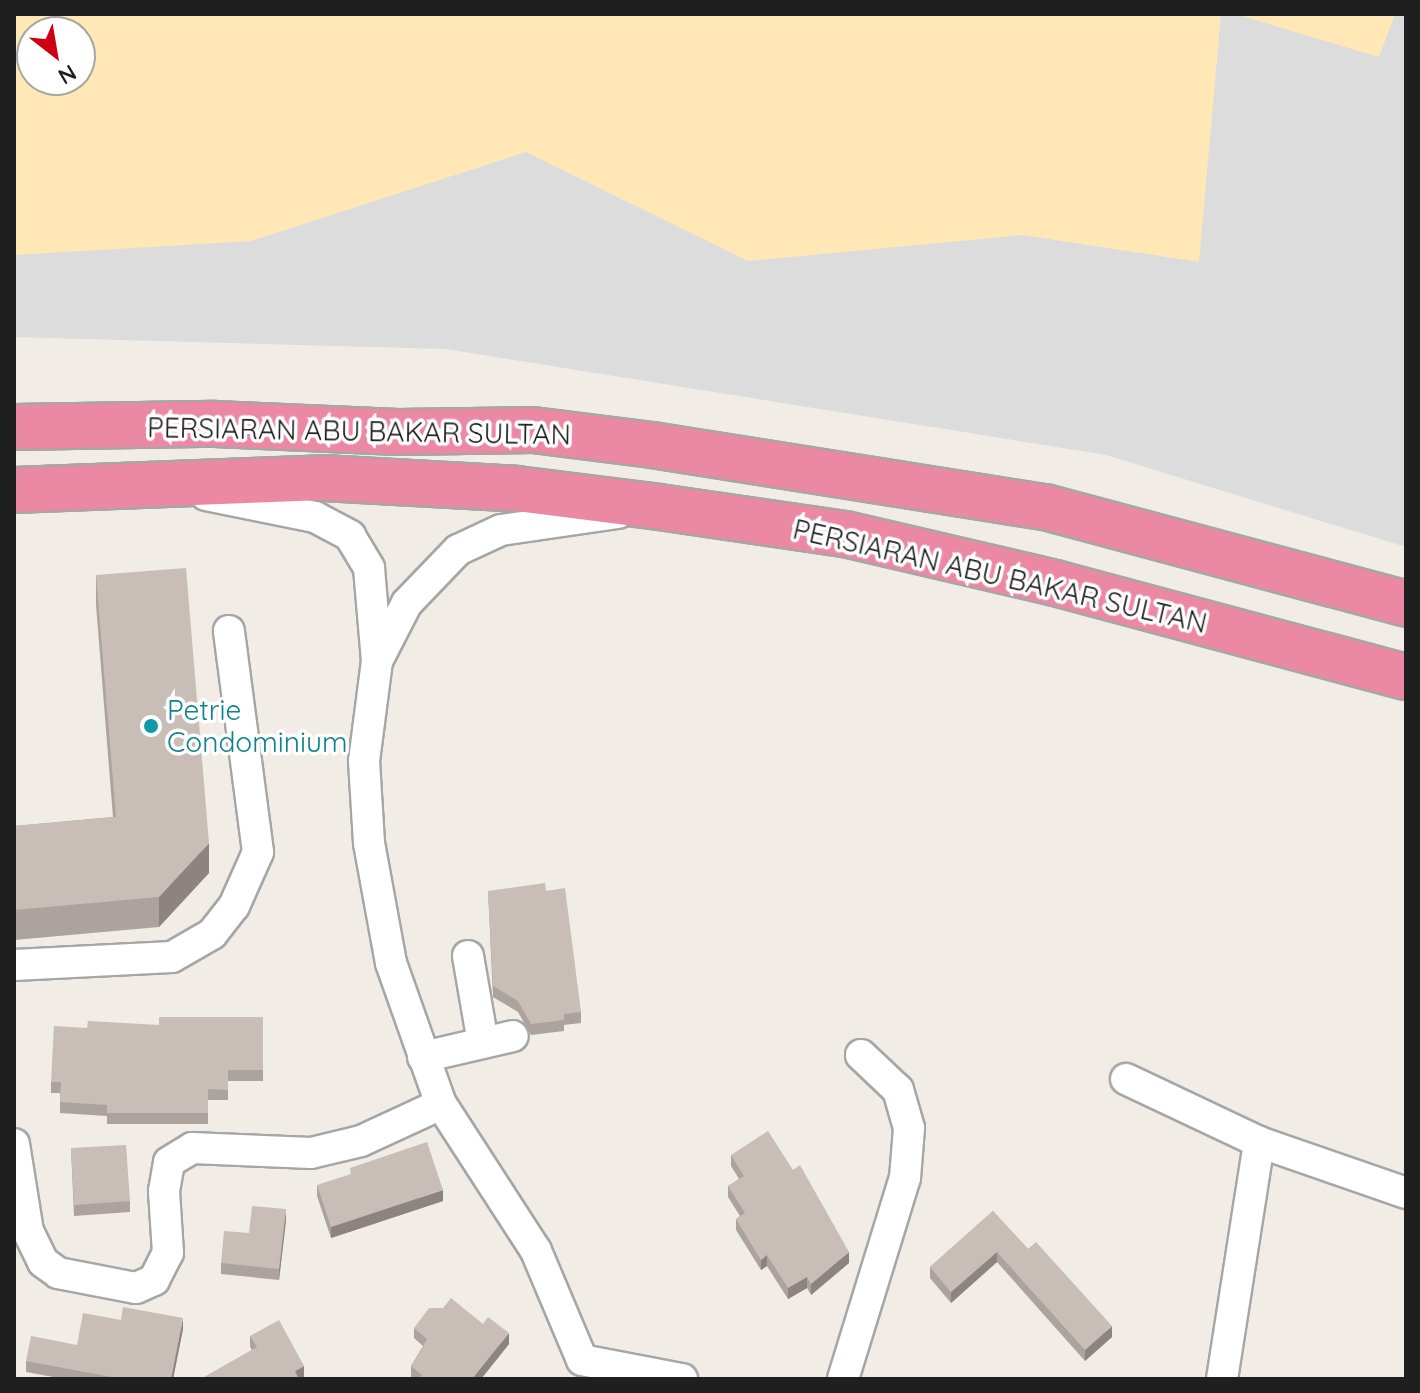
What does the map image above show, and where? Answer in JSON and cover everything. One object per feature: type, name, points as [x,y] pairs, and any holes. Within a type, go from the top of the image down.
[{"type":"highway","name":"PERSIARAN ABU BAKAR SULTAN","points":[[14,427],[215,424],[398,432],[533,430],[622,441],[1045,507],[1406,604]]},
{"type":"highway","name":"PERSIARAN ABU BAKAR SULTAN","points":[[14,490],[140,482],[323,478],[517,489],[659,507],[860,537],[1055,583],[1406,677]]},
{"type":"street","points":[[140,482],[315,517],[350,536],[369,568],[377,661],[364,761],[369,843],[391,963],[441,1104],[536,1251],[574,1370],[682,1379]]},
{"type":"street","points":[[377,661],[407,603],[458,550],[501,530],[659,507]]},
{"type":"street","points":[[14,965],[143,963],[172,957],[212,934],[234,906],[258,852],[229,631]]},
{"type":"street","points":[[468,956],[483,1043]]},
{"type":"street","points":[[423,1057],[513,1036]]},
{"type":"street","points":[[843,1379],[905,1178],[909,1128],[898,1090],[861,1055]]},
{"type":"street","points":[[1126,1079],[1259,1142],[1406,1193]]},
{"type":"street","points":[[14,1144],[28,1231],[43,1262],[58,1273],[136,1288],[154,1280],[168,1253],[164,1191],[169,1162],[192,1148],[311,1153],[361,1141],[441,1104]]},
{"type":"street","points":[[1222,1379],[1259,1142]]},
{"type":"shaded area","points":[[14,14],[1406,14],[1406,547],[1106,455],[446,349],[14,337]]},
{"type":"sand","points":[[14,14],[1221,14],[1199,262],[1023,235],[748,261],[526,152],[251,241],[14,255]]},
{"type":"sand","points":[[1235,14],[1395,14],[1379,57]]},
{"type":"building","name":"Petrie Condominium","points":[[186,568],[209,843],[159,897],[14,910],[14,826],[116,817],[96,575]]},
{"type":"building","points":[[545,883],[546,891],[565,888],[581,1012],[564,1014],[564,1020],[531,1024],[518,1001],[493,986],[488,891]]},
{"type":"building","points":[[159,1017],[263,1017],[263,1070],[228,1070],[228,1090],[208,1089],[208,1113],[107,1113],[107,1105],[60,1102],[61,1082],[51,1082],[54,1026],[87,1028],[88,1021],[159,1025]]},
{"type":"building","points":[[768,1131],[793,1170],[800,1165],[849,1252],[811,1284],[807,1277],[788,1288],[767,1255],[761,1260],[736,1219],[745,1213],[728,1186],[744,1176],[731,1155]]},
{"type":"building","points":[[427,1142],[443,1190],[331,1227],[317,1185],[351,1174],[350,1168]]},
{"type":"building","points":[[126,1145],[130,1201],[74,1205],[71,1148]]},
{"type":"building","points":[[252,1206],[286,1209],[279,1269],[221,1263],[224,1231],[249,1233]]},
{"type":"building","points":[[993,1211],[1028,1249],[1036,1242],[1112,1326],[1085,1350],[997,1252],[951,1292],[930,1267]]},
{"type":"building","points":[[451,1298],[483,1324],[488,1317],[509,1333],[472,1379],[419,1379],[422,1375],[411,1366],[427,1339],[414,1328],[429,1308],[443,1308]]},
{"type":"building","points":[[123,1307],[183,1318],[171,1379],[122,1379],[26,1361],[31,1336],[77,1345],[83,1313],[121,1320]]},
{"type":"building","points":[[279,1320],[304,1366],[295,1371],[299,1379],[201,1379],[257,1347],[250,1336]]},
{"type":"place","name":"Petrie Condominium","points":[[151,726]]}]
